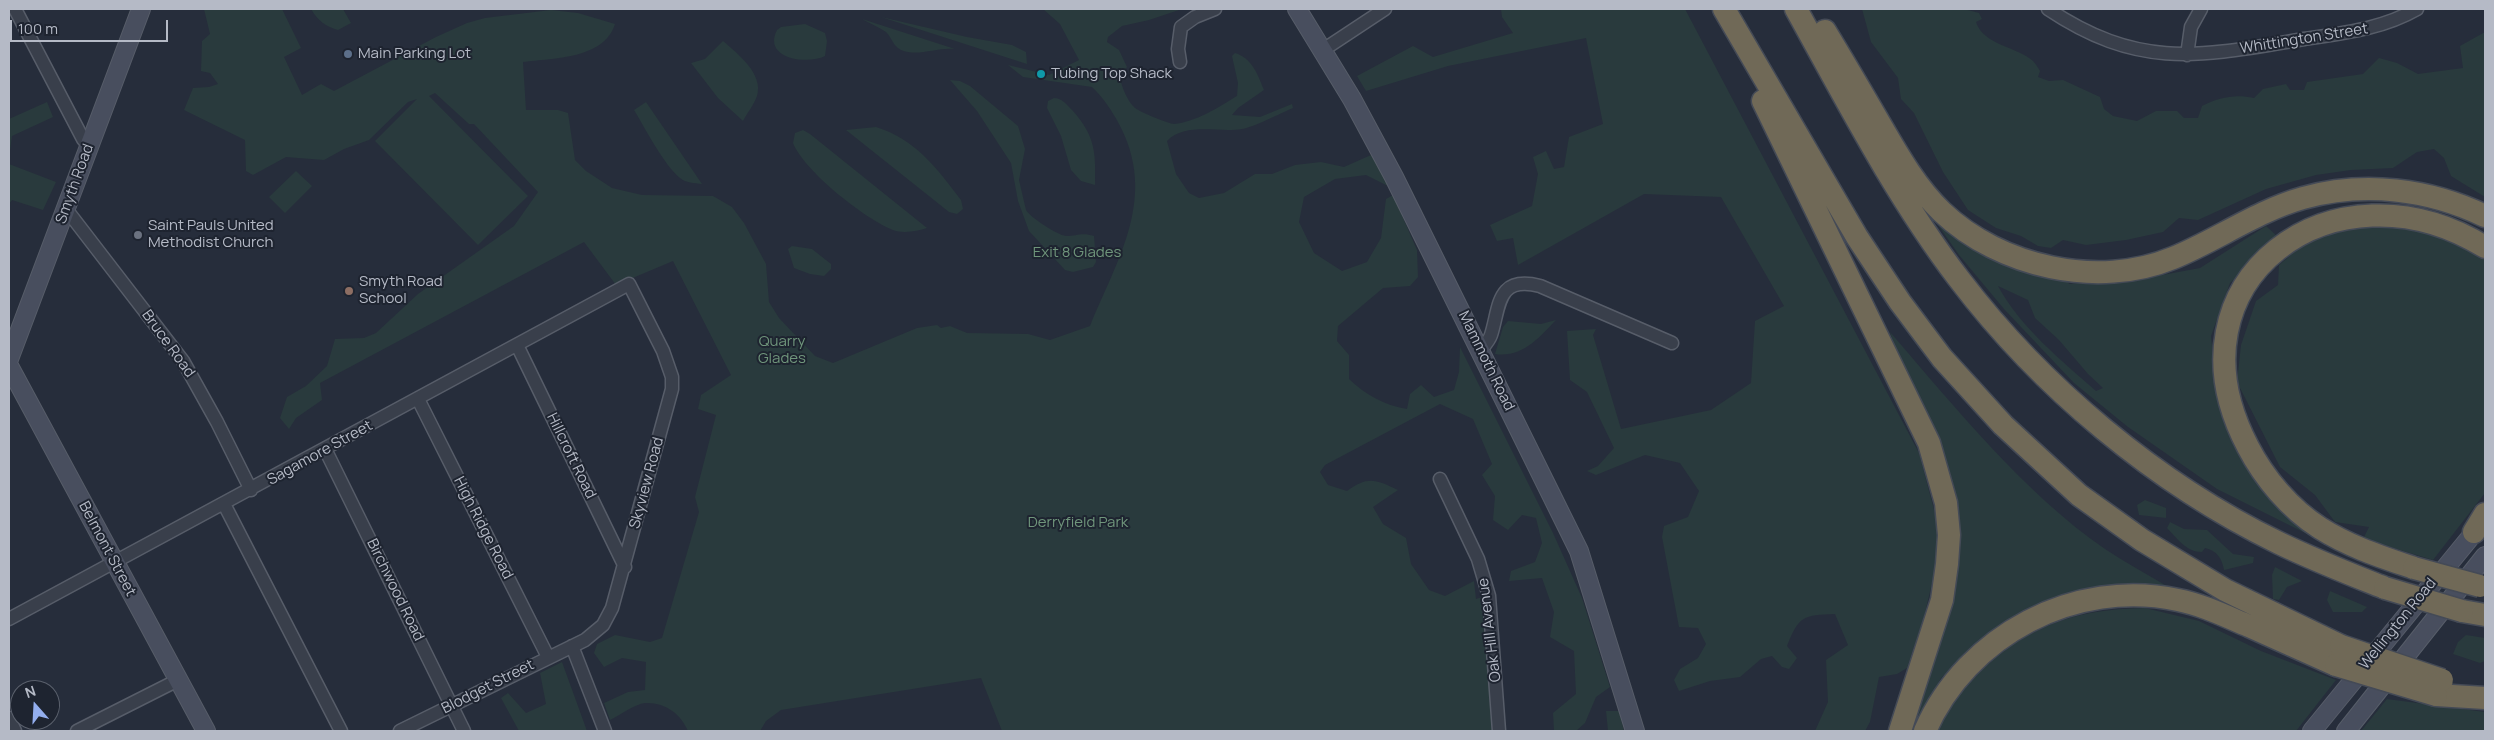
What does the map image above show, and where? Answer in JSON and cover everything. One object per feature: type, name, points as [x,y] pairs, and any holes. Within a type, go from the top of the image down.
[{"type":"highway","points":[[1723,9],[1858,237],[1900,302],[1942,358],[2004,426],[2079,495],[2142,540],[2338,655]]},
{"type":"highway","points":[[1723,9],[1778,134],[1929,443],[1941,479],[1949,535],[1942,600],[1900,731]]},
{"type":"highway","points":[[1796,9],[1902,198],[1959,279],[2031,362],[2072,402],[2123,444],[2183,487],[2279,543],[2386,588],[2485,616]]},
{"type":"highway","points":[[1812,9],[1917,184],[1941,211],[1960,227],[2013,257],[2048,267],[2085,272],[2122,270],[2146,266],[2192,250],[2280,206],[2326,193],[2350,190],[2387,189],[2423,194],[2468,208],[2485,216]]},
{"type":"highway","points":[[2483,586],[2414,568],[2340,540],[2299,512],[2277,489],[2252,456],[2232,411],[2226,388],[2223,363],[2232,315],[2242,292],[2255,272],[2272,254],[2291,239],[2320,225],[2336,219],[2360,215],[2409,218],[2456,232],[2485,247]]},
{"type":"highway","points":[[1925,731],[1943,698],[1958,678],[1992,644],[2033,618],[2068,605],[2116,596],[2152,596],[2200,606],[2338,655],[2439,688],[2485,698]]},
{"type":"highway","points":[[2439,688],[2485,691]]},
{"type":"main road","name":"Smyth Road","points":[[9,359],[141,9]]},
{"type":"main road","name":"Mammoth Road","points":[[1297,9],[1323,50],[1390,170],[1581,556],[1635,731]]},
{"type":"main road","name":"Belmont Street","points":[[9,366],[206,731]]},
{"type":"main road","name":"Wellington Road","points":[[2312,731],[2397,624],[2482,522]]},
{"type":"main road","name":"Wellington Road","points":[[2346,731],[2485,556]]},
{"type":"street","points":[[15,9],[83,139],[89,146]]},
{"type":"street","points":[[1180,62],[1178,49],[1181,27],[1194,17],[1215,9]]},
{"type":"street","points":[[1323,50],[1385,9]]},
{"type":"street","name":"Whittington Street","points":[[2048,9],[2072,24],[2109,40],[2150,52],[2187,55],[2220,53],[2364,30],[2393,22],[2417,9]]},
{"type":"street","points":[[2187,55],[2191,27],[2201,9]]},
{"type":"street","name":"Bruce Road","points":[[66,210],[186,366],[251,490]]},
{"type":"street","name":"Sagamore Street","points":[[9,619],[251,490],[629,284]]},
{"type":"street","name":"Skyview Road","points":[[548,657],[591,636],[603,625],[612,608],[625,567],[673,383],[663,351],[629,284]]},
{"type":"street","points":[[1480,351],[1491,335],[1499,300],[1507,291],[1523,284],[1540,286],[1672,343]]},
{"type":"street","name":"Hillcroft Road","points":[[517,345],[625,567]]},
{"type":"street","name":"High Ridge Road","points":[[418,399],[548,657]]},
{"type":"street","name":"Birchwood Road","points":[[325,450],[464,731]]},
{"type":"street","name":"Oak Hill Avenue","points":[[1440,479],[1484,574],[1489,596],[1499,731]]},
{"type":"street","points":[[224,504],[341,731]]},
{"type":"street","points":[[572,646],[605,731]]},
{"type":"street","name":"Blodget Street","points":[[400,731],[548,657]]},
{"type":"street","points":[[77,731],[178,680]]},
{"type":"street","points":[[9,718],[15,731]]},
{"type":"green space","points":[[204,9],[282,9],[301,48],[284,57],[302,95],[321,84],[334,91],[436,37],[467,23],[485,18],[551,10],[578,13],[615,24],[609,36],[589,50],[576,55],[523,62],[526,110],[558,110],[568,113],[575,160],[586,171],[612,188],[642,195],[713,196],[732,207],[744,223],[766,264],[769,302],[779,318],[815,356],[833,363],[917,328],[937,325],[941,328],[950,326],[967,333],[1028,334],[1050,340],[1090,326],[1112,276],[1130,227],[1135,177],[1130,151],[1119,124],[1104,100],[1092,87],[1023,77],[1008,65],[1049,75],[1079,60],[1060,24],[1043,9],[1182,9],[1149,20],[1122,26],[1108,37],[1107,42],[1119,50],[1127,67],[1120,77],[1123,89],[1130,102],[1138,110],[1154,118],[1174,124],[1199,117],[1237,96],[1238,83],[1232,56],[1235,53],[1241,55],[1250,63],[1257,73],[1264,90],[1238,108],[1232,115],[1260,117],[1292,104],[1293,108],[1247,128],[1193,130],[1174,135],[1167,141],[1176,174],[1189,193],[1199,198],[1224,193],[1255,174],[1272,174],[1295,165],[1321,162],[1344,167],[1371,155],[1390,187],[1366,175],[1335,179],[1304,197],[1299,222],[1314,253],[1342,271],[1367,262],[1381,238],[1386,199],[1393,195],[1417,250],[1418,277],[1410,286],[1383,288],[1338,326],[1337,341],[1349,355],[1349,379],[1362,390],[1376,398],[1391,405],[1407,409],[1410,394],[1421,385],[1434,397],[1454,390],[1459,372],[1460,347],[1553,533],[1582,598],[1610,687],[1596,697],[1585,723],[1576,731],[1554,731],[1553,713],[1576,694],[1574,651],[1550,637],[1554,612],[1542,578],[1509,581],[1511,571],[1535,562],[1542,543],[1536,518],[1522,515],[1508,530],[1493,520],[1495,496],[1482,475],[1492,464],[1473,419],[1440,404],[1325,465],[1320,472],[1328,485],[1347,491],[1366,481],[1383,483],[1398,490],[1373,507],[1383,524],[1406,538],[1411,564],[1429,590],[1445,596],[1474,581],[1476,599],[1482,597],[1493,731],[1002,731],[981,678],[781,710],[766,721],[760,731],[688,731],[677,714],[666,707],[652,703],[637,705],[610,720],[604,703],[628,692],[645,690],[646,662],[622,658],[604,667],[594,653],[597,644],[615,635],[650,642],[662,638],[699,512],[695,497],[716,415],[698,409],[701,395],[731,375],[673,261],[616,285],[584,242],[320,383],[322,400],[296,418],[289,429],[280,418],[287,397],[306,386],[327,366],[335,339],[364,338],[376,333],[418,294],[514,226],[538,192],[474,124],[469,124],[435,93],[429,96],[528,196],[478,245],[375,141],[417,99],[408,102],[369,140],[344,149],[324,160],[286,157],[253,175],[246,171],[245,140],[184,110],[193,88],[209,87],[218,84],[210,73],[201,71],[202,41],[210,34]]},
{"type":"green space","points":[[311,9],[343,9],[351,23],[338,30],[319,20]]},
{"type":"green space","points":[[1501,9],[1685,9],[1919,453],[1937,521],[1937,562],[1924,617],[1907,668],[1897,674],[1879,677],[1870,722],[1865,731],[1815,731],[1828,702],[1826,660],[1848,645],[1835,614],[1816,615],[1799,623],[1787,646],[1797,658],[1789,669],[1782,667],[1772,656],[1761,659],[1740,677],[1710,681],[1679,691],[1674,680],[1680,669],[1698,658],[1706,644],[1698,628],[1679,627],[1662,537],[1664,526],[1688,517],[1699,491],[1680,463],[1645,455],[1596,475],[1587,471],[1598,466],[1614,448],[1587,392],[1570,380],[1567,331],[1596,329],[1593,335],[1621,429],[1711,410],[1751,383],[1755,321],[1784,306],[1721,197],[1644,194],[1518,265],[1513,238],[1497,241],[1490,225],[1532,206],[1538,174],[1533,157],[1546,151],[1554,169],[1564,167],[1569,137],[1603,124],[1586,38],[1448,66],[1366,91],[1357,76],[1413,46],[1433,57],[1513,33],[1502,17]]},
{"type":"green space","points":[[1862,9],[1964,9],[1979,13],[1982,19],[1976,22],[1980,30],[1993,41],[2027,56],[2040,71],[2038,77],[2049,81],[2063,80],[2100,97],[2104,109],[2113,116],[2137,121],[2156,111],[2177,111],[2184,118],[2198,118],[2202,106],[2215,100],[2234,96],[2254,98],[2263,89],[2286,84],[2290,90],[2304,90],[2307,82],[2363,74],[2379,58],[2397,63],[2418,74],[2463,68],[2460,46],[2485,32],[2485,197],[2451,176],[2444,158],[2434,149],[2417,152],[2393,168],[2351,170],[2316,175],[2266,189],[2198,220],[2179,218],[2163,232],[2126,240],[2086,245],[2063,240],[2051,248],[2038,246],[2021,236],[1996,228],[1968,210],[1943,172],[1914,113],[1901,99],[1898,78],[1871,42]]},
{"type":"green space","points":[[881,17],[967,37],[1012,45],[1026,52],[1027,64]]},
{"type":"green space","points":[[862,19],[955,49],[907,52],[896,46],[886,32]]},
{"type":"green space","points":[[805,24],[825,33],[827,41],[825,56],[808,60],[798,59],[781,53],[776,48],[774,40],[777,30],[781,27]]},
{"type":"green space","points":[[723,41],[748,65],[757,80],[757,96],[743,121],[718,98],[691,63],[705,59]]},
{"type":"green space","name":"Exit 8 Glades","points":[[950,80],[960,81],[970,86],[1018,126],[1025,149],[1019,180],[1026,210],[1038,221],[1062,235],[1086,234],[1094,236],[1096,262],[1093,267],[1073,272],[1065,270],[1029,231],[1018,201],[1011,163],[977,111]]},
{"type":"green space","points":[[1054,98],[1066,104],[1086,128],[1093,145],[1095,185],[1081,181],[1071,170],[1061,136],[1047,108],[1048,101]]},
{"type":"green space","points":[[47,102],[53,117],[12,136],[9,158],[9,119]]},
{"type":"green space","points":[[646,102],[702,184],[682,180],[661,156],[634,110]]},
{"type":"green space","points":[[876,127],[902,139],[924,156],[961,200],[963,209],[957,214],[949,212],[846,130]]},
{"type":"green space","points":[[803,130],[927,228],[906,232],[893,230],[867,216],[852,205],[822,180],[799,154],[793,143],[795,133]]},
{"type":"green space","points":[[9,164],[56,182],[43,210],[12,200],[9,204]]},
{"type":"green space","points":[[296,171],[312,186],[285,213],[269,197]]},
{"type":"green space","points":[[1929,212],[2067,278],[2069,284],[2157,276],[2200,268],[2266,226],[2278,237],[2230,283],[2211,336],[2215,378],[2220,397],[2327,544],[2217,489],[2128,427],[2074,383],[2004,309],[1959,255]],"holes":[[[1998,286],[2028,300],[2035,318],[2059,340],[2088,374],[2103,388],[2096,391],[2042,343],[2007,301]]]},
{"type":"green space","points":[[2339,226],[2421,226],[2485,254],[2485,493],[2433,560],[2363,539],[2369,527],[2335,522],[2315,495],[2280,467],[2237,382],[2241,345],[2256,301],[2278,285],[2279,265],[2298,249]]},
{"type":"green space","points":[[792,246],[812,249],[831,264],[831,269],[824,276],[810,274],[794,268],[788,249]]},
{"type":"green space","points":[[1556,320],[1536,340],[1522,350],[1514,353],[1495,354],[1503,327],[1508,321],[1541,324]]},
{"type":"green space","points":[[1890,332],[1991,447],[2047,502],[2075,527],[2105,549],[2170,588],[1985,637],[1941,678],[1914,731],[1905,731],[1959,548]]},
{"type":"green space","points":[[2145,500],[2166,508],[2166,518],[2139,515],[2137,505]]},
{"type":"green space","points":[[2170,522],[2184,529],[2207,530],[2233,554],[2254,557],[2253,563],[2224,570],[2222,562],[2213,551],[2205,548],[2202,552],[2191,550],[2182,544],[2167,528]]},
{"type":"green space","points":[[2275,567],[2302,581],[2287,587],[2279,600],[2273,599],[2272,575]]},
{"type":"green space","points":[[2330,591],[2367,607],[2362,612],[2333,612],[2327,600]]},
{"type":"green space","points":[[2145,608],[2199,621],[2261,651],[2336,680],[2296,731],[1934,731],[1943,710],[1948,704],[1986,666],[2005,650],[2026,637],[2047,626],[2069,618],[2118,609]]},
{"type":"green space","points":[[2466,635],[2485,638],[2485,661],[2480,663],[2453,654],[2458,642]]},
{"type":"green space","points":[[562,662],[587,731],[519,731],[501,698],[508,693],[526,713],[546,704],[540,673]]},
{"type":"green space","points":[[2387,699],[2485,712],[2485,731],[2361,731]]},
{"type":"green space","points":[[1606,711],[1619,711],[1624,731],[1608,731]]},
{"type":"place","name":"Main Parking Lot","points":[[348,54]]},
{"type":"place","name":"Tubing Top Shack","points":[[1041,74]]},
{"type":"place","name":"Saint Pauls United Methodist Church","points":[[138,235]]},
{"type":"place","name":"Smyth Road School","points":[[349,291]]},
{"type":"park label","name":"Quarry Glades","points":[[782,350]]},
{"type":"park label","name":"Derryfield Park","points":[[1078,523]]}]
